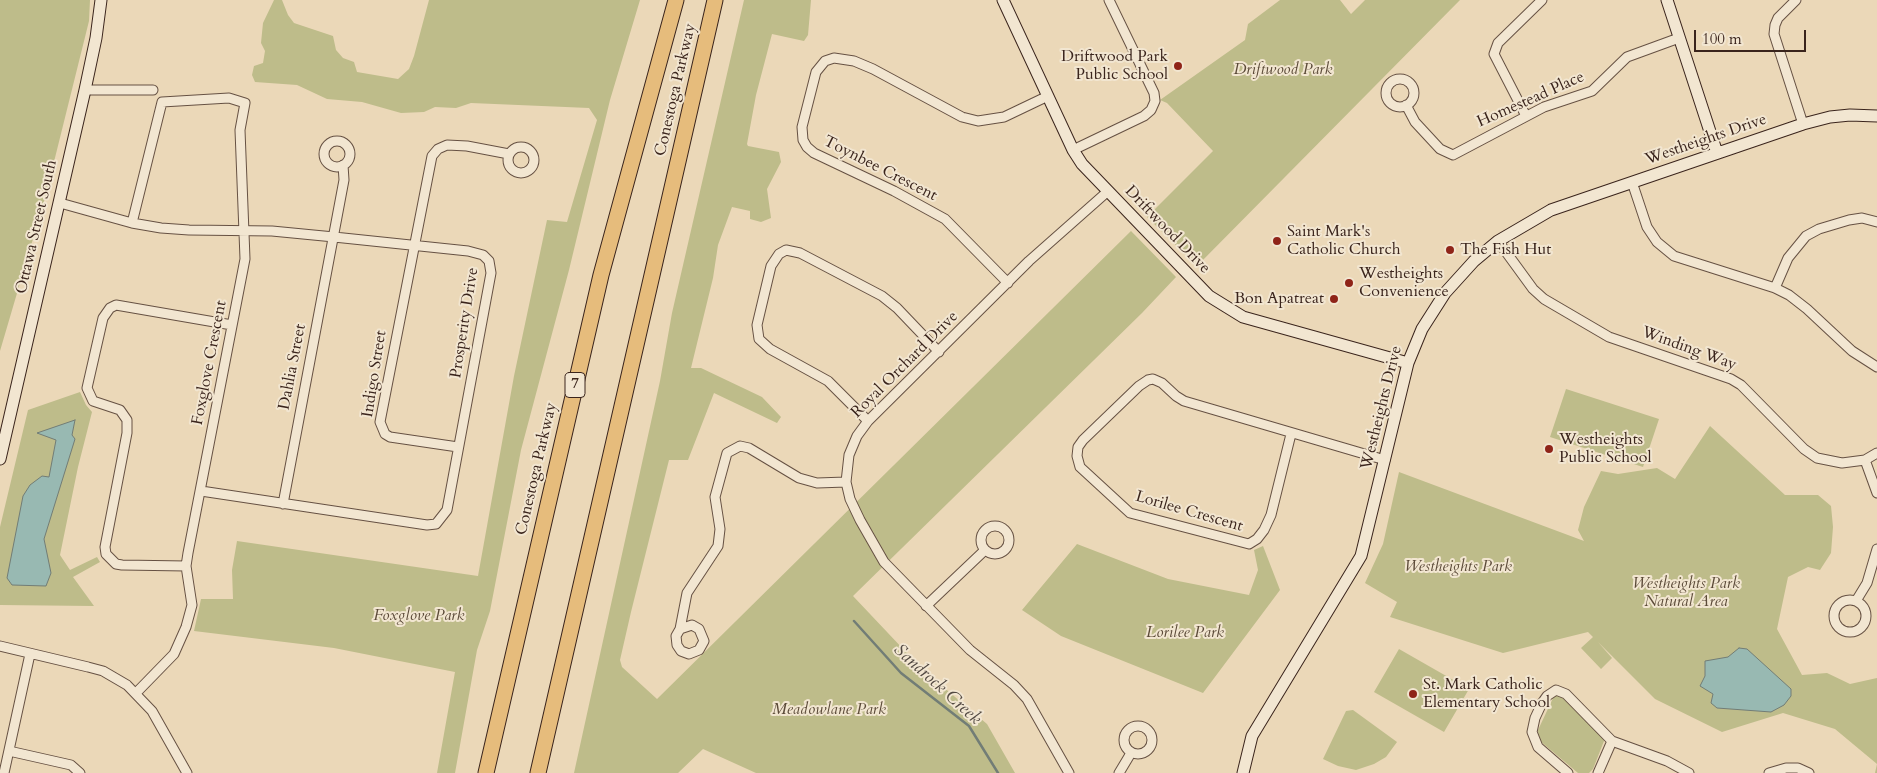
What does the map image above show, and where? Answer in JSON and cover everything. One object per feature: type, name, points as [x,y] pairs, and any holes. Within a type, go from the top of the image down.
[{"type":"highway","name":"Conestoga Parkway","points":[[486,773],[601,274],[676,0]]},
{"type":"highway","name":"Conestoga Parkway","points":[[538,773],[715,0]]},
{"type":"street","name":"Ottawa Street South","points":[[0,459],[85,90],[96,38],[101,0]]},
{"type":"street","name":"Driftwood Drive","points":[[1003,0],[1073,150],[1086,170],[1209,296],[1225,308],[1243,317],[1408,363]]},
{"type":"street","points":[[1073,150],[1144,116],[1151,110],[1155,101],[1154,93],[1109,0]]},
{"type":"street","points":[[1526,116],[1494,54],[1498,43],[1542,0]]},
{"type":"street","points":[[1667,0],[1717,153]]},
{"type":"street","points":[[1796,0],[1778,18],[1774,34],[1803,124]]},
{"type":"street","name":"Homestead Place","points":[[1406,105],[1415,122],[1440,149],[1453,155],[1526,116],[1592,91],[1627,57],[1679,38]]},
{"type":"street","name":"Toynbee Crescent","points":[[1008,283],[945,219],[806,147],[802,127],[816,72],[825,61],[834,58],[854,61],[873,69],[962,117],[978,121],[1004,117],[1048,96]]},
{"type":"street","points":[[85,90],[153,90]]},
{"type":"street","name":"Foxglove Crescent","points":[[132,223],[162,102],[229,98],[245,103],[240,130],[245,258],[186,566],[192,606],[182,639],[166,664],[136,693]]},
{"type":"street","name":"Westheights Drive","points":[[1243,773],[1252,736],[1259,723],[1361,556],[1408,363],[1428,316],[1454,283],[1498,241],[1551,210],[1803,124],[1836,116],[1877,114]]},
{"type":"street","name":"Indigo Street","points":[[458,447],[390,437],[385,434],[380,422],[430,163],[435,152],[442,147],[455,146],[509,154]]},
{"type":"street","name":"Dahlia Street","points":[[283,504],[334,237],[344,180],[343,165]]},
{"type":"street","points":[[1632,182],[1647,227],[1657,242],[1674,256],[1775,288],[1807,309],[1852,351],[1877,367]]},
{"type":"street","name":"Royal Orchard Drive","points":[[1069,773],[1027,699],[1014,685],[970,650],[884,562],[850,500],[846,482],[849,455],[857,436],[868,420],[1008,283],[1107,192]]},
{"type":"street","name":"Prosperity Drive","points":[[60,203],[132,223],[189,230],[272,231],[414,245],[475,252],[489,261],[491,268],[447,510],[436,524],[427,525],[201,491]]},
{"type":"street","points":[[1775,288],[1788,258],[1806,236],[1819,229],[1849,220],[1862,218],[1877,222]]},
{"type":"street","name":"Winding Way","points":[[1498,241],[1533,289],[1544,299],[1609,336],[1732,379],[1741,385],[1804,449],[1818,458],[1842,463],[1865,460],[1877,452]]},
{"type":"street","points":[[868,420],[828,382],[770,349],[759,339],[757,325],[771,266],[779,254],[786,250],[800,253],[882,296],[897,308],[938,352]]},
{"type":"street","points":[[186,566],[122,565],[112,560],[106,554],[105,547],[128,420],[120,410],[94,401],[87,388],[103,318],[110,308],[116,305],[232,325]]},
{"type":"street","name":"Lorilee Crescent","points":[[1291,434],[1271,515],[1264,530],[1249,544],[1130,513],[1080,467],[1076,456],[1078,447],[1083,440],[1139,386],[1148,380],[1153,380],[1162,382],[1179,399],[1291,434],[1385,460]]},
{"type":"street","points":[[680,629],[687,593],[718,546],[720,529],[715,497],[727,453],[740,446],[749,448],[799,478],[817,483],[846,482]]},
{"type":"street","points":[[1865,460],[1877,493]]},
{"type":"street","points":[[1856,601],[1867,583],[1877,549]]},
{"type":"street","points":[[926,606],[985,550]]},
{"type":"street","points":[[0,646],[103,671],[122,681],[152,711],[187,773]]},
{"type":"street","points":[[4,773],[30,654]]},
{"type":"street","points":[[1568,773],[1538,747],[1533,739],[1535,718],[1542,703],[1551,692],[1556,690],[1566,694],[1612,741],[1667,761],[1689,773]]},
{"type":"street","points":[[1598,773],[1612,741]]},
{"type":"street","points":[[9,751],[71,765],[80,773]]},
{"type":"street","points":[[1119,773],[1131,753]]},
{"type":"street","points":[[1769,773],[1786,768],[1798,768],[1809,773]]},
{"type":"green space","points":[[0,0],[90,0],[89,21],[45,198],[0,351]]},
{"type":"green space","name":"Foxglove Park","points":[[274,0],[282,0],[288,15],[294,23],[333,36],[336,50],[343,58],[354,62],[357,72],[398,79],[409,69],[429,0],[640,0],[610,100],[569,270],[521,450],[490,611],[477,650],[455,773],[437,773],[455,672],[334,648],[194,631],[201,599],[233,599],[232,570],[237,541],[478,576],[514,376],[547,220],[567,222],[597,120],[589,108],[471,103],[456,108],[435,107],[424,112],[401,113],[362,102],[327,99],[297,85],[255,82],[252,75],[254,66],[263,63],[265,51],[261,43],[263,23]]},
{"type":"green space","name":"Meadowlane Park","points":[[744,0],[811,0],[808,35],[804,41],[772,34],[756,95],[747,144],[748,146],[779,152],[781,162],[767,189],[771,218],[761,222],[750,219],[750,211],[732,207],[718,245],[713,278],[691,368],[701,368],[762,397],[781,417],[777,423],[714,393],[688,460],[669,460],[620,660],[622,667],[657,699],[1131,231],[1176,277],[1142,313],[853,596],[922,669],[987,724],[1015,773],[756,773],[703,749],[678,773],[574,773],[660,381],[672,313]]},
{"type":"green space","name":"Driftwood Park","points":[[1280,0],[1340,0],[1351,14],[1365,0],[1460,0],[1197,266],[1147,217],[1213,151],[1167,103],[1160,100],[1245,40],[1248,24]]},
{"type":"green space","points":[[1566,389],[1659,419],[1643,467],[1550,437]]},
{"type":"green space","points":[[80,392],[86,405],[92,412],[78,467],[60,555],[70,570],[97,557],[100,562],[73,577],[94,606],[0,605],[0,527],[28,410]]},
{"type":"green space","name":"Westheights Park Natural Area","points":[[1710,426],[1785,495],[1818,495],[1831,506],[1833,527],[1831,553],[1820,570],[1808,567],[1788,577],[1777,629],[1802,675],[1827,673],[1850,684],[1877,678],[1877,764],[1835,729],[1783,713],[1722,732],[1655,699],[1598,642],[1612,658],[1601,669],[1581,648],[1593,637],[1588,632],[1503,653],[1390,617],[1397,602],[1365,583],[1383,544],[1399,472],[1584,541],[1578,530],[1584,507],[1601,471],[1618,474],[1657,468],[1675,479]]},
{"type":"green space","name":"Lorilee Park","points":[[1077,544],[1168,579],[1249,595],[1258,570],[1254,550],[1263,546],[1280,590],[1203,693],[1061,636],[1022,610]]},
{"type":"green space","points":[[1399,649],[1469,689],[1444,732],[1374,692]]},
{"type":"green space","points":[[1557,694],[1563,695],[1603,736],[1604,741],[1593,769],[1589,773],[1578,773],[1540,741],[1538,730],[1554,696]]},
{"type":"green space","points":[[1353,710],[1397,742],[1386,757],[1374,764],[1356,770],[1338,766],[1323,759],[1346,711]]},
{"type":"water","points":[[75,420],[72,435],[75,439],[44,539],[51,573],[46,586],[12,585],[7,578],[23,496],[30,485],[42,476],[49,477],[56,440],[37,433]]},
{"type":"water","points":[[1739,648],[1747,649],[1791,689],[1791,696],[1784,705],[1771,712],[1717,708],[1711,703],[1713,694],[1700,686],[1705,676],[1705,661],[1728,657]]},
{"type":"waterway","name":"Sandrock Creek","points":[[854,621],[901,673],[969,726],[998,773]]},
{"type":"place","name":"Driftwood Park Public School","points":[[1178,66]]},
{"type":"place","name":"Saint Mark's Catholic Church","points":[[1277,241]]},
{"type":"place","name":"The Fish Hut","points":[[1450,250]]},
{"type":"place","name":"Westheights Convenience","points":[[1349,283]]},
{"type":"place","name":"Bon Apatreat","points":[[1334,299]]},
{"type":"place","name":"Westheights Public School","points":[[1549,449]]},
{"type":"place","name":"St. Mark Catholic Elementary School","points":[[1413,694]]},
{"type":"park label","name":"Westheights Park","points":[[1458,567]]}]
